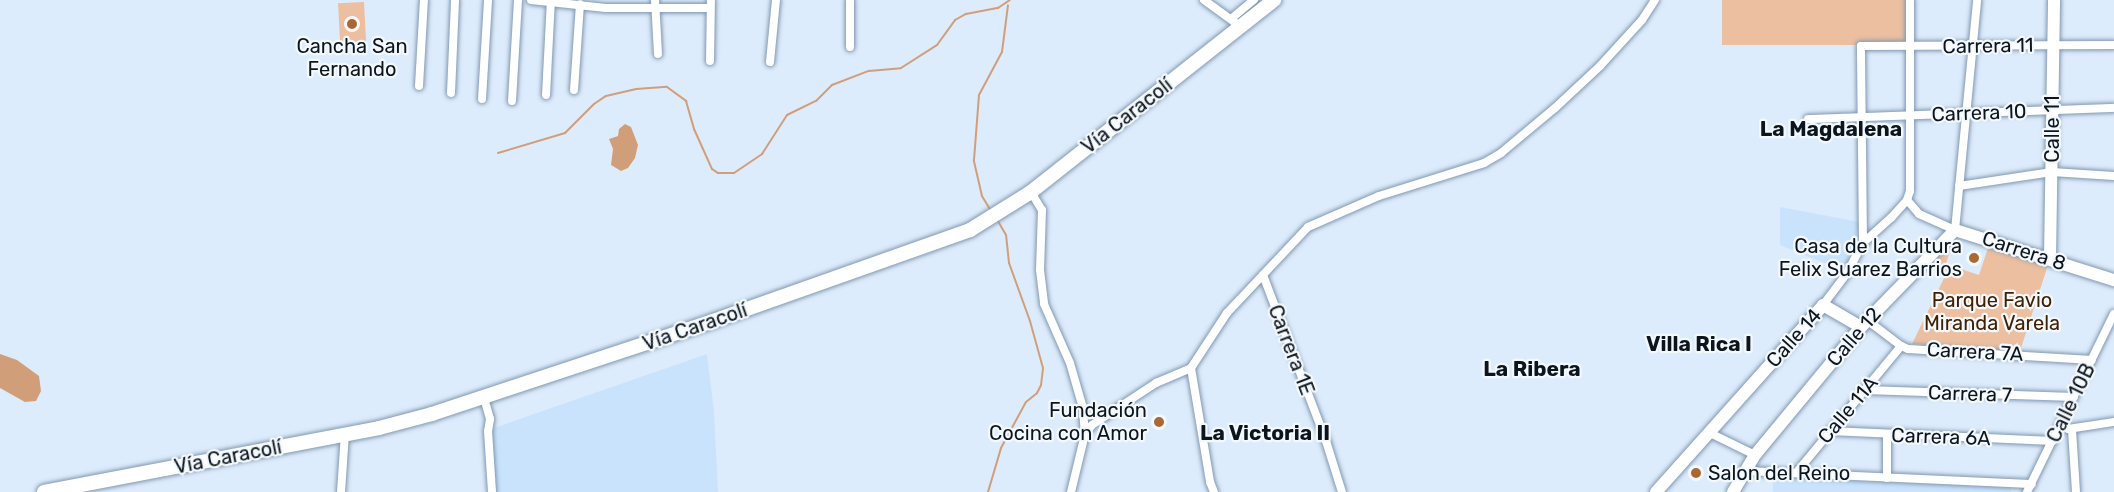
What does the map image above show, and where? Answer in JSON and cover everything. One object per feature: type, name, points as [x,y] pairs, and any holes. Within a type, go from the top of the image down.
[{"type":"main road","name":"Vía Caracolí","points":[[44,492],[345,434],[432,414],[904,255],[970,230],[1031,192],[1236,23],[1274,0]]},
{"type":"street","points":[[419,86],[424,0]]},
{"type":"street","points":[[451,93],[455,0]]},
{"type":"street","points":[[482,99],[488,0]]},
{"type":"street","points":[[512,101],[518,0]]},
{"type":"street","points":[[531,0],[606,8],[655,4],[711,4],[710,61]]},
{"type":"street","points":[[770,62],[776,0]]},
{"type":"street","points":[[850,0],[850,47]]},
{"type":"street","points":[[1204,0],[1236,23],[1254,0]]},
{"type":"street","points":[[1085,434],[1092,425],[1156,383],[1191,368],[1220,321],[1308,227],[1379,196],[1484,163],[1500,153],[1555,108],[1600,66],[1635,30],[1655,0]]},
{"type":"street","points":[[1863,243],[1907,200],[1911,160],[1910,0]]},
{"type":"street","points":[[1955,230],[1964,114],[1977,0]]},
{"type":"street","name":"Calle 11","points":[[2050,258],[2054,0]]},
{"type":"street","points":[[546,95],[551,1]]},
{"type":"street","points":[[574,90],[580,4]]},
{"type":"street","points":[[655,4],[658,54]]},
{"type":"street","name":"Carrera 11","points":[[1861,46],[2114,45]]},
{"type":"street","name":"Calle 14","points":[[1656,492],[1823,306],[1847,273],[1863,243],[1861,46]]},
{"type":"street","name":"Carrera 10","points":[[1808,119],[2114,108]]},
{"type":"street","points":[[1959,186],[2052,172],[2114,176]]},
{"type":"street","points":[[1031,192],[1042,210],[1040,270],[1044,304],[1071,363],[1083,408],[1085,434],[1071,492]]},
{"type":"street","name":"Carrera 8","points":[[1907,200],[1919,214],[1955,230],[2114,280]]},
{"type":"street","name":"Calle 12","points":[[1733,492],[1743,471],[1755,455],[1864,323],[1955,230]]},
{"type":"street","name":"Carrera 1E","points":[[1263,275],[1326,441],[1341,492]]},
{"type":"street","name":"Carrera 7A","points":[[1823,306],[1864,323],[1901,346],[2092,360]]},
{"type":"street","name":"Calle 10B","points":[[2029,488],[2114,314]]},
{"type":"street","points":[[2102,339],[2114,339]]},
{"type":"street","name":"Calle 11A","points":[[1796,473],[1901,346]]},
{"type":"street","points":[[1191,368],[1210,482],[1214,492]]},
{"type":"street","name":"Carrera 7","points":[[1865,390],[2074,398]]},
{"type":"street","points":[[484,398],[490,419],[488,431],[492,492]]},
{"type":"street","points":[[2059,428],[2072,429],[2114,422]]},
{"type":"street","points":[[2072,429],[2076,492]]},
{"type":"street","name":"Carrera 6A","points":[[1830,431],[2053,441]]},
{"type":"street","points":[[1708,432],[1755,455]]},
{"type":"street","points":[[341,492],[345,434]]},
{"type":"street","points":[[1887,435],[1887,478]]},
{"type":"street","points":[[1743,471],[2029,488]]},
{"type":"shaded area","points":[[625,124],[631,127],[638,145],[635,158],[628,168],[621,171],[611,165],[613,149],[609,139],[618,136],[619,129]]},
{"type":"shaded area","points":[[1780,207],[1860,222],[1844,271],[1780,245]]},
{"type":"shaded area","points":[[0,354],[17,360],[39,376],[41,391],[36,401],[25,402],[0,388]]},
{"type":"shaded area","points":[[707,354],[714,411],[718,492],[495,492],[491,429]]},
{"type":"shaded area","points":[[1773,479],[2011,486],[2011,492],[1773,492]]},
{"type":"green space","points":[[1722,0],[1906,0],[1906,45],[1722,45]]},
{"type":"green space","name":"Cancha San Fernando","points":[[364,2],[366,45],[340,46],[338,3]]},
{"type":"green space","name":"Parque Favio Miranda Varela","points":[[1954,238],[1946,264],[1979,275],[1988,248],[2048,265],[2020,351],[1912,344],[1947,272],[1928,263]]},
{"type":"waterway","points":[[498,153],[565,133],[594,104],[606,96],[636,89],[667,87],[686,101],[694,129],[712,169],[718,173],[734,173],[762,154],[787,115],[816,101],[832,85],[869,71],[901,68],[937,45],[955,20],[966,14],[998,8],[1010,0]]},
{"type":"waterway","points":[[991,211],[982,196],[974,160],[979,95],[1002,52],[1008,5]]},
{"type":"waterway","points":[[988,492],[1001,448],[1026,402],[1037,393],[1041,385],[1043,368],[1030,321],[1009,263],[1006,235],[996,218]]},
{"type":"place","name":"Cancha San Fernando","points":[[352,24]]},
{"type":"place","name":"Casa de la Cultura Felix Suarez Barrios","points":[[1974,258]]},
{"type":"place","name":"Fundación Cocina con Amor","points":[[1159,422]]},
{"type":"place","name":"Salon del Reino","points":[[1696,473]]},
{"type":"district","name":"La Magdalena","points":[[1831,129]]},
{"type":"district","name":"Villa Rica I","points":[[1699,344]]},
{"type":"district","name":"La Ribera","points":[[1532,369]]},
{"type":"district","name":"La Victoria II","points":[[1265,433]]}]
